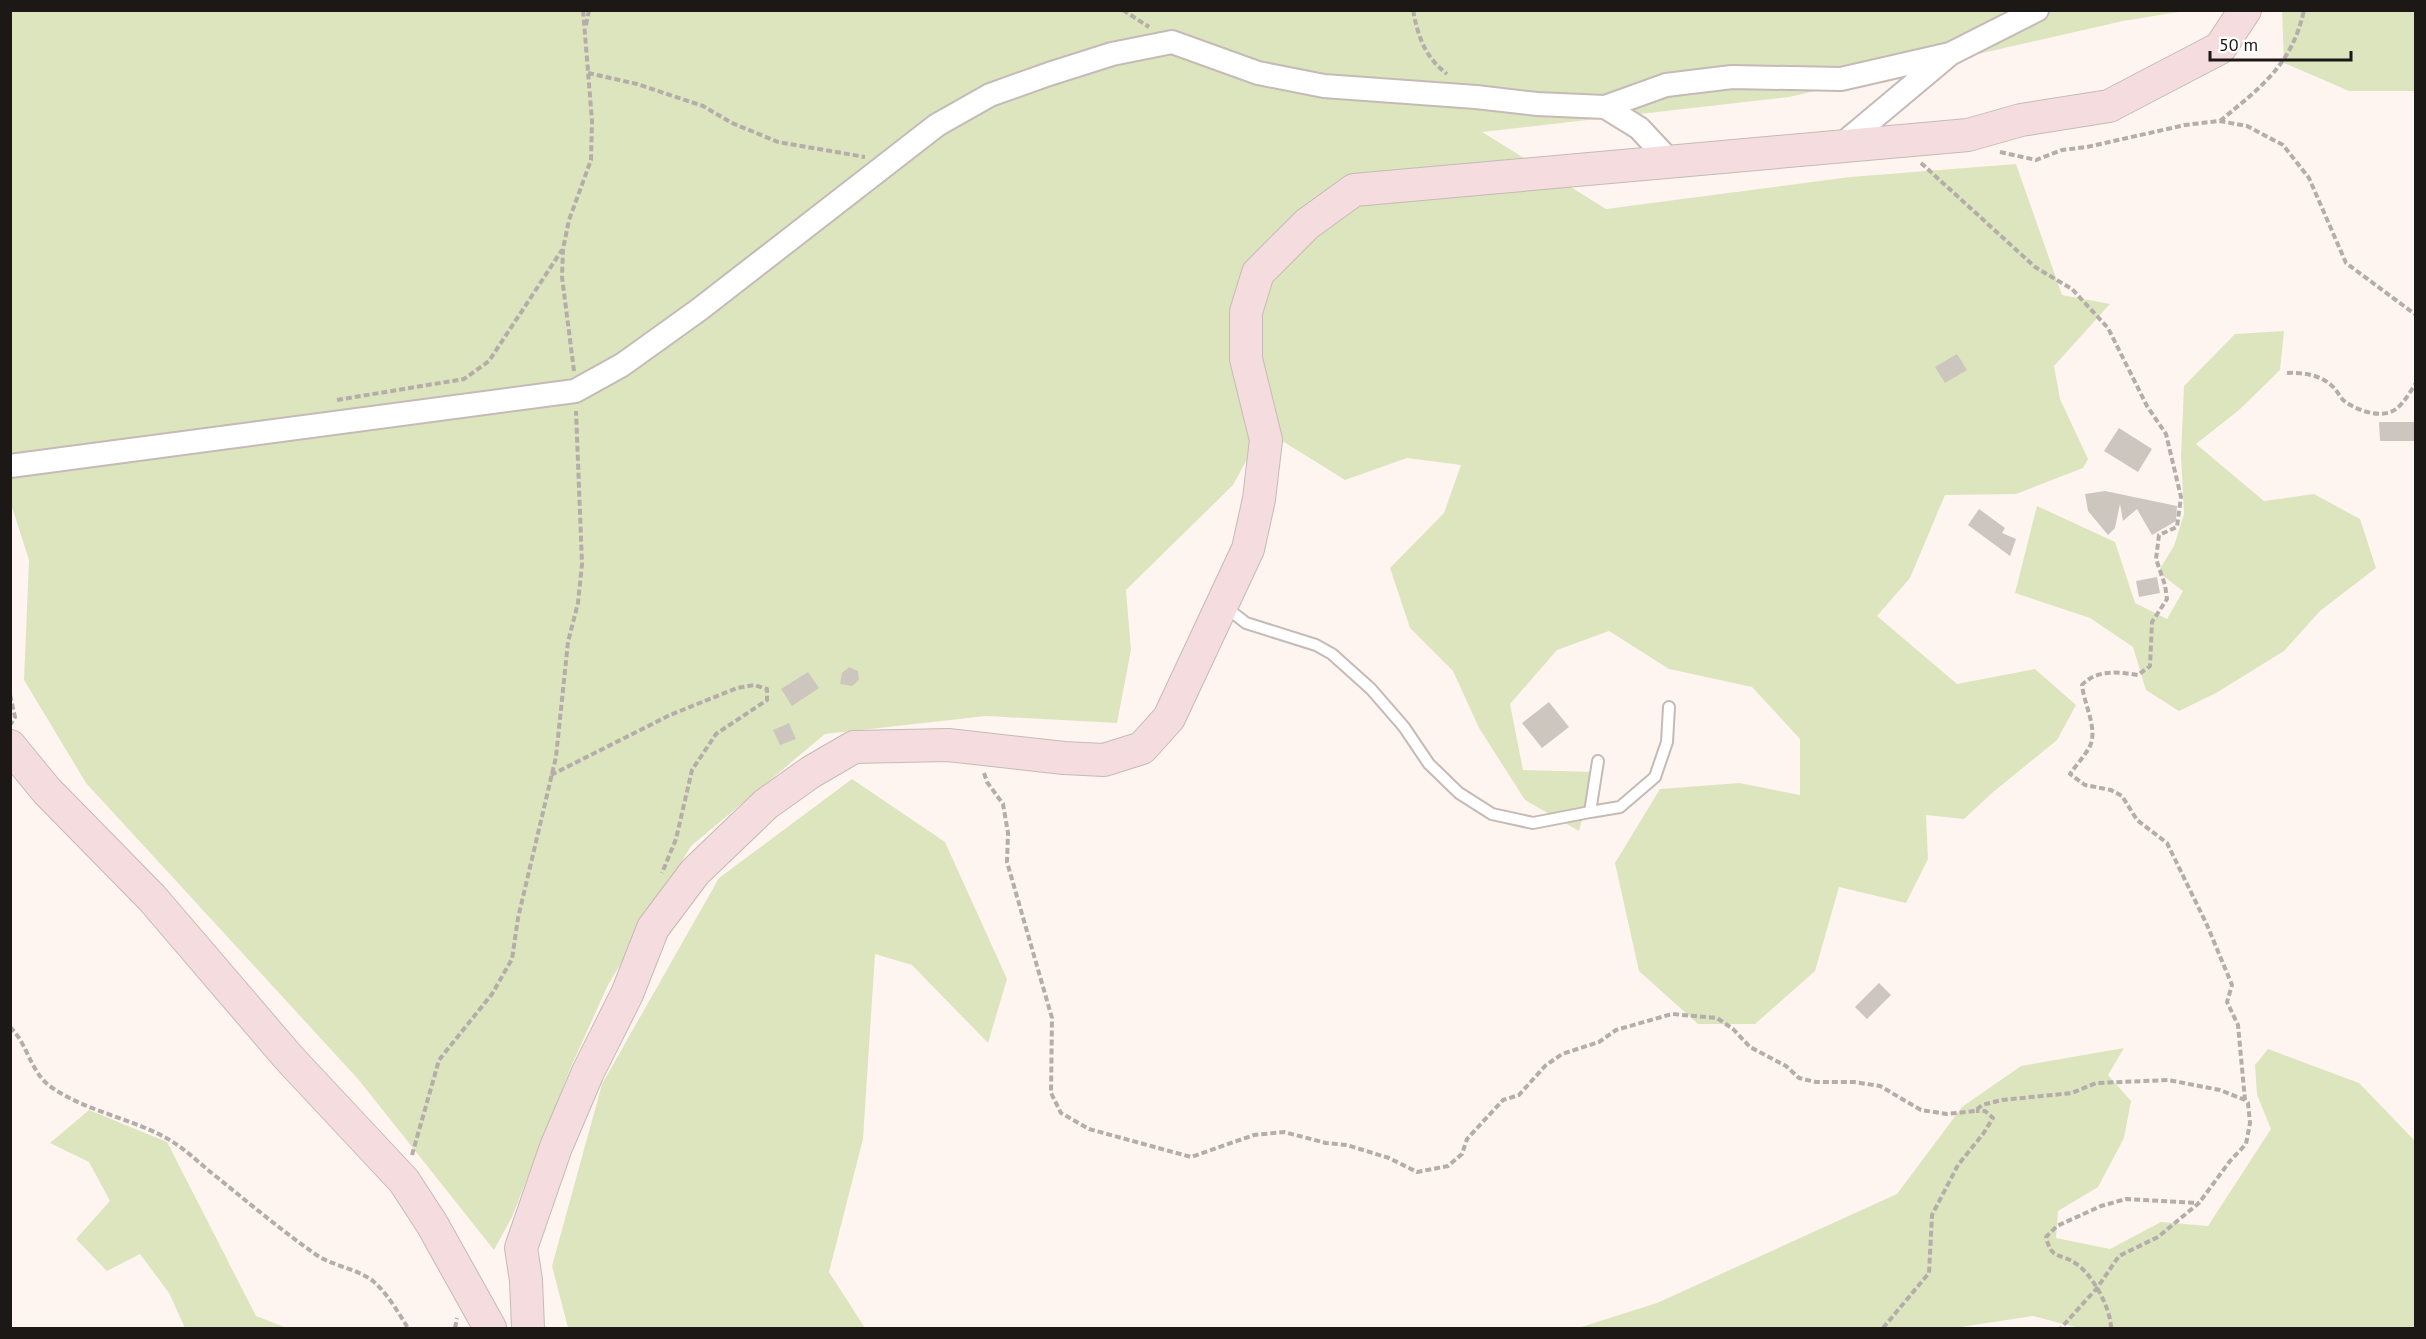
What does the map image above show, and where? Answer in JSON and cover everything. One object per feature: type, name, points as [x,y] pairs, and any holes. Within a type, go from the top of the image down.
[{"type":"street","points":[[1839,147],[1950,54],[2037,10]]},
{"type":"street","points":[[528,1329],[526,1280],[520,1248],[555,1147],[588,1072],[627,993],[653,928],[695,872],[766,804],[811,772],[854,747],[948,744],[1064,758],[1104,760],[1142,748],[1169,718],[1248,549],[1259,499],[1266,440],[1246,359],[1246,312],[1258,273],[1307,224],[1354,190],[1968,135],[2021,120],[2109,106],[2220,48],[2245,10]]},
{"type":"street","points":[[10,466],[575,391],[622,365],[700,309],[937,125],[990,95],[1112,54],[1172,42],[1258,73],[1324,86],[1476,97],[1537,104],[1605,107],[1666,85],[1732,77],[1841,79],[1950,54]]},
{"type":"street","points":[[1605,107],[1639,128],[1669,160]]},
{"type":"street","points":[[10,746],[47,791],[152,898],[289,1058],[404,1181],[432,1224],[490,1329]]},
{"type":"lane","points":[[1221,604],[1246,623],[1316,645],[1332,654],[1371,689],[1398,719],[1430,764],[1459,793],[1492,814],[1533,823],[1620,807],[1655,777],[1667,742],[1669,707]]},
{"type":"lane","points":[[1590,812],[1598,761]]},
{"type":"path","points":[[404,1181],[439,1060],[492,994],[512,959],[518,918],[556,757],[562,680],[568,642],[578,603],[582,564],[575,391],[571,334],[562,277],[563,249],[569,220],[591,160],[592,121],[583,10]]},
{"type":"path","points":[[586,29],[589,10]]},
{"type":"path","points":[[1413,10],[1418,37],[1433,63],[1476,97]]},
{"type":"path","points":[[2219,121],[2272,76],[2293,49],[2304,10]]},
{"type":"path","points":[[588,73],[606,75],[685,100],[778,142],[861,155],[885,165]]},
{"type":"path","points":[[1968,135],[1991,151],[2036,160],[2062,150],[2087,147],[2185,125],[2219,121],[2247,126],[2283,145],[2309,178],[2346,263],[2415,315]]},
{"type":"path","points":[[1905,141],[1912,155],[2035,267],[2072,289],[2108,328],[2147,406],[2166,434],[2181,497],[2177,527],[2159,535],[2156,559],[2167,599],[2152,622],[2150,666],[2138,675],[2111,672],[2089,678],[2082,685],[2087,712],[2094,730],[2091,745],[2070,774],[2085,785],[2111,790],[2122,796],[2137,820],[2167,843],[2207,925],[2232,985],[2227,1002],[2238,1025],[2245,1100],[2248,1103],[2250,1123],[2246,1144],[2230,1161],[2199,1203],[2158,1236],[2119,1256],[2097,1288],[2061,1329]]},
{"type":"path","points":[[336,400],[464,379],[489,361],[563,249]]},
{"type":"path","points":[[2287,373],[2298,372],[2316,376],[2331,385],[2343,400],[2362,411],[2384,414],[2395,410],[2415,383]]},
{"type":"path","points":[[550,776],[622,738],[708,699],[737,688],[754,685],[767,688],[767,700],[716,734],[692,770],[676,839],[660,878],[667,909]]},
{"type":"path","points":[[10,695],[15,717],[10,724]]},
{"type":"path","points":[[981,748],[982,765],[987,783],[1003,804],[1008,832],[1007,862],[1052,1018],[1051,1093],[1061,1113],[1089,1129],[1191,1157],[1254,1135],[1284,1132],[1326,1143],[1347,1145],[1389,1158],[1417,1172],[1448,1166],[1462,1154],[1467,1139],[1503,1100],[1519,1095],[1545,1066],[1562,1054],[1599,1042],[1616,1030],[1672,1014],[1717,1018],[1733,1029],[1750,1047],[1768,1055],[1799,1078],[1816,1082],[1854,1082],[1880,1086],[1921,1110],[1947,1114],[1985,1111],[1993,1118],[1958,1165],[1932,1215],[1929,1273],[1883,1329]]},
{"type":"path","points":[[10,1028],[20,1036],[30,1062],[49,1086],[166,1138],[192,1154],[264,1217],[318,1256],[344,1265],[373,1281],[395,1307],[408,1329]]},
{"type":"path","points":[[1975,1111],[1982,1105],[2072,1093],[2096,1083],[2168,1080],[2220,1090],[2245,1100]]},
{"type":"path","points":[[2111,1329],[2097,1288],[2075,1262],[2058,1257],[2049,1249],[2046,1237],[2057,1226],[2101,1206],[2126,1198],[2199,1203]]},
{"type":"green space","points":[[10,11],[2185,11],[2123,21],[1789,97],[1482,132],[1606,209],[1850,177],[2016,164],[2062,295],[2110,304],[2054,366],[2060,399],[2088,459],[2083,468],[2016,494],[1945,495],[1910,578],[1877,616],[1957,684],[2035,669],[2076,705],[2057,740],[1964,819],[1926,815],[1928,859],[1906,903],[1839,887],[1815,971],[1755,1024],[1698,1024],[1639,971],[1615,863],[1660,789],[1739,783],[1800,795],[1800,739],[1752,687],[1669,669],[1609,631],[1557,650],[1510,704],[1523,770],[1594,772],[1579,831],[1525,800],[1479,728],[1453,671],[1410,628],[1390,568],[1444,513],[1461,465],[1407,458],[1345,480],[1284,442],[1251,452],[1233,485],[1126,590],[1131,650],[1117,723],[986,716],[825,734],[691,846],[608,985],[570,1069],[512,1217],[494,1250],[358,1079],[86,783],[24,680],[29,560],[10,501]]},
{"type":"green space","points":[[2282,11],[2415,11],[2415,91],[2349,91],[2284,63]]},
{"type":"green space","points":[[2284,331],[2280,370],[2239,410],[2196,444],[2264,501],[2314,494],[2360,519],[2376,568],[2320,611],[2284,651],[2216,693],[2179,711],[2146,690],[2133,647],[2090,618],[2015,593],[2037,506],[2115,542],[2135,603],[2167,619],[2183,591],[2158,572],[2174,546],[2184,514],[2181,456],[2184,386],[2235,334]]},
{"type":"green space","points":[[852,779],[945,842],[1007,979],[988,1043],[912,965],[875,954],[863,1139],[829,1272],[865,1328],[568,1328],[552,1266],[602,1084],[719,878]]},
{"type":"green space","points":[[2124,1048],[2108,1075],[2131,1101],[2124,1138],[2098,1187],[2058,1211],[2056,1238],[2110,1249],[2161,1222],[2208,1226],[2271,1129],[2257,1095],[2255,1065],[2268,1049],[2359,1083],[2415,1141],[2415,1328],[2079,1328],[2033,1316],[1954,1328],[1578,1328],[1657,1303],[1897,1194],[1962,1107],[2021,1066]]},
{"type":"green space","points":[[89,1110],[167,1142],[256,1316],[287,1328],[185,1328],[169,1293],[140,1254],[107,1271],[76,1239],[110,1201],[89,1162],[50,1143]]},
{"type":"building","points":[[1957,354],[1967,370],[1945,383],[1935,367]]},
{"type":"building","points":[[2379,422],[2415,422],[2415,441],[2380,441]]},
{"type":"building","points":[[2119,428],[2152,449],[2138,472],[2104,451]]},
{"type":"building","points":[[2105,491],[2177,506],[2176,521],[2152,535],[2137,509],[2123,521],[2120,504],[2115,528],[2108,535],[2088,511],[2085,494]]},
{"type":"building","points":[[1979,509],[2005,528],[2002,533],[2016,539],[2010,556],[1968,525]]},
{"type":"building","points":[[2157,577],[2160,593],[2139,597],[2136,581]]},
{"type":"building","points":[[849,667],[858,671],[859,680],[852,686],[840,684],[842,673]]},
{"type":"building","points":[[808,672],[819,688],[792,706],[781,689]]},
{"type":"building","points":[[1549,702],[1569,727],[1542,748],[1522,723]]},
{"type":"building","points":[[789,723],[796,739],[780,745],[773,730]]},
{"type":"building","points":[[1879,983],[1891,995],[1867,1019],[1855,1007]]}]
